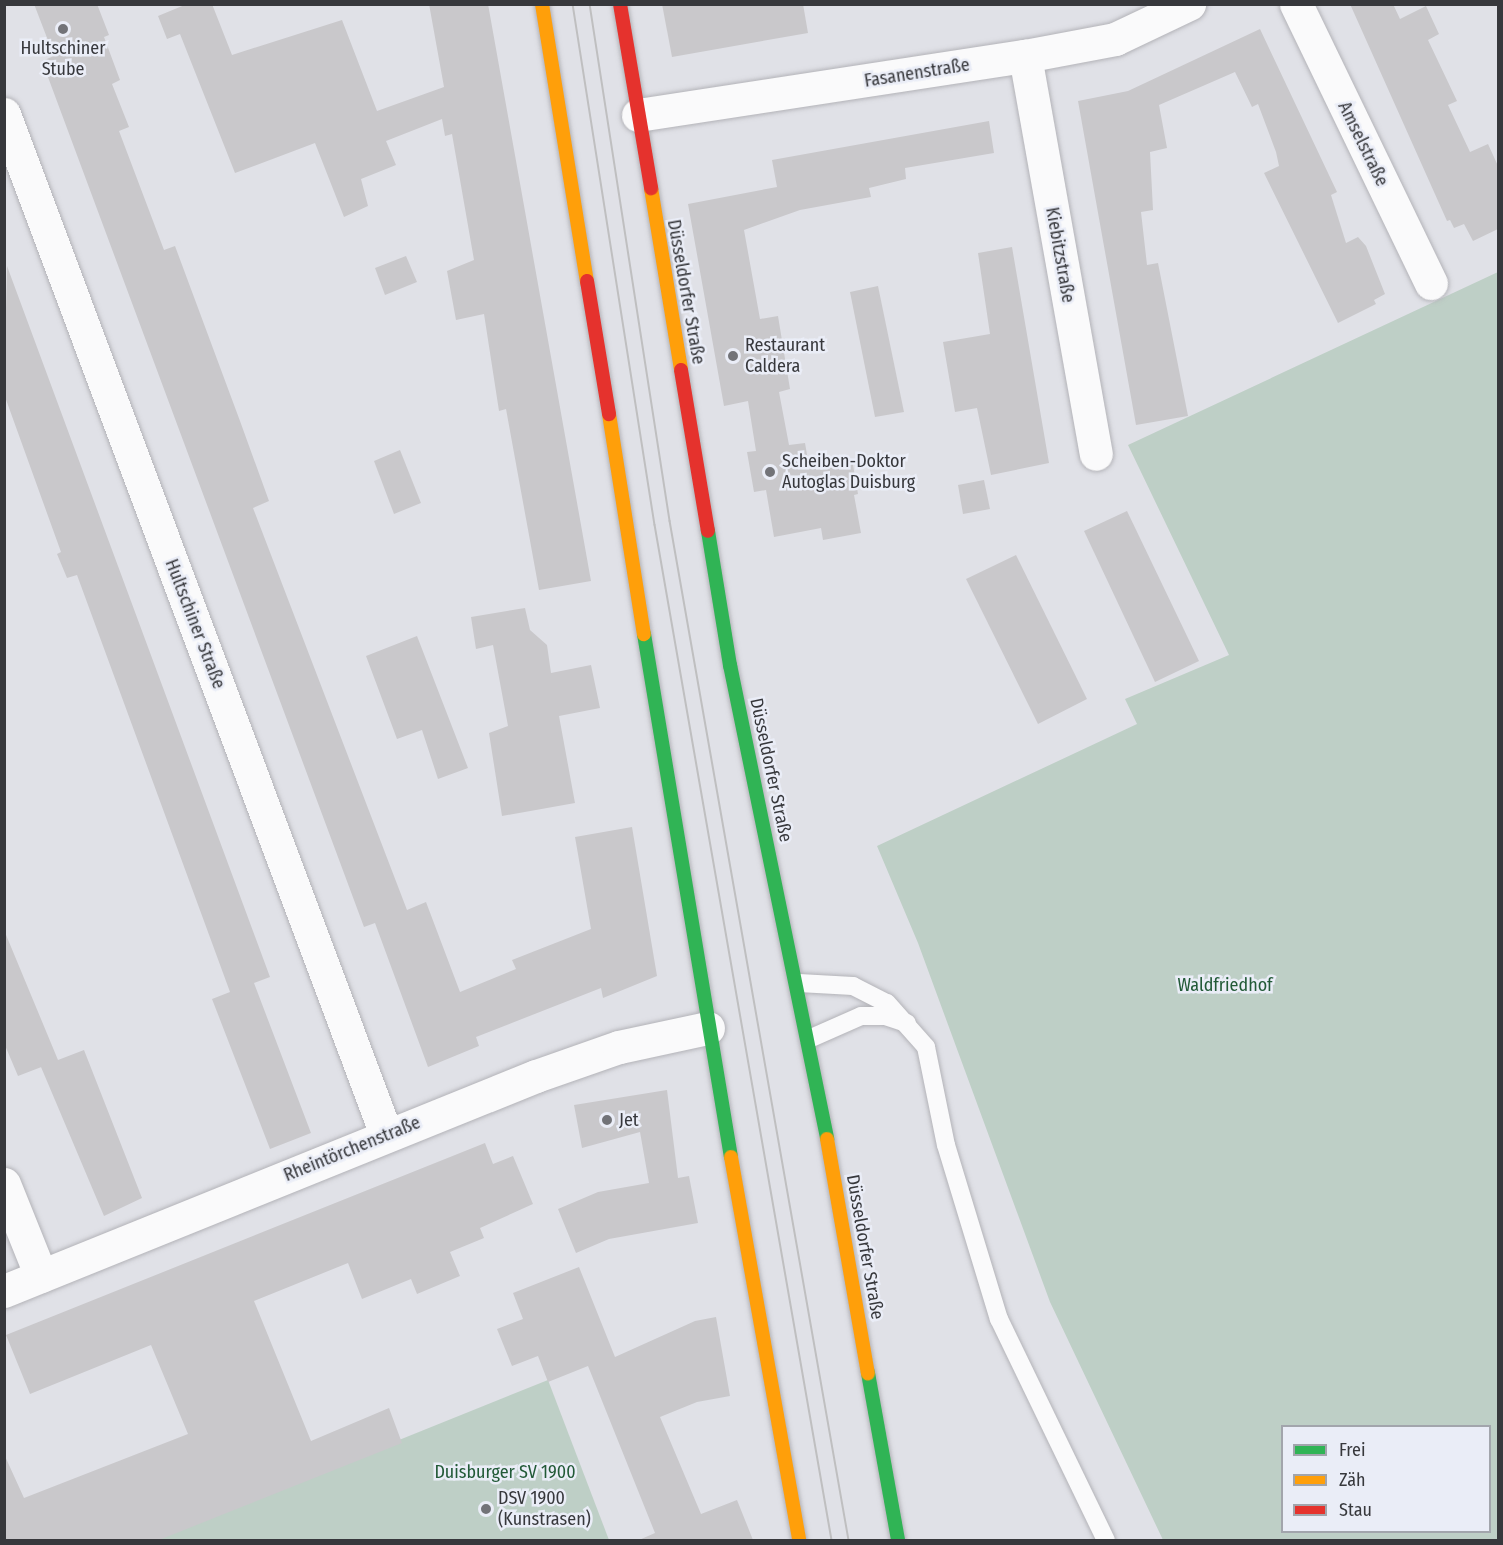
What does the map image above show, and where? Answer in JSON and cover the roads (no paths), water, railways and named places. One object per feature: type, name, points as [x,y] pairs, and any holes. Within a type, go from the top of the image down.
[{"type":"main road","points":[[542,4],[708,1029],[799,1540]]},
{"type":"main road","name":"Düsseldorfer Straße","points":[[620,4],[730,665],[809,1039],[898,1540]]},
{"type":"street","name":"Fasanenstraße","points":[[638,115],[1025,56],[1115,39],[1189,4]]},
{"type":"street","name":"Amselstraße","points":[[1296,4],[1431,283]]},
{"type":"street","name":"Kiebitzstraße","points":[[1025,56],[1096,453]]},
{"type":"street","name":"Hultschiner Straße","points":[[4,114],[386,1134]]},
{"type":"street","name":"Rheintörchenstraße","points":[[4,1291],[386,1134],[619,1047],[708,1029]]},
{"type":"street","points":[[4,1184],[41,1276]]},
{"type":"lane","points":[[798,983],[853,986],[887,1003],[909,1023],[926,1047],[946,1145],[999,1319],[1106,1540]]},
{"type":"lane","points":[[809,1039],[861,1016],[885,1016],[909,1023]]},
{"type":"tram line","points":[[573,4],[655,525],[832,1540]]},
{"type":"tram line","points":[[590,4],[670,521],[849,1540]]},
{"type":"place","name":"Hultschiner Stube","points":[[63,29]]},
{"type":"place","name":"Restaurant Caldera","points":[[733,356]]},
{"type":"place","name":"Scheiben-Doktor Autoglas Duisburg","points":[[770,472]]},
{"type":"place","name":"Jet","points":[[607,1120]]},
{"type":"place","name":"DSV 1900 (Kunstrasen)","points":[[486,1509]]},
{"type":"park label","name":"Waldfriedhof","points":[[1225,985]]},
{"type":"park label","name":"Duisburger SV 1900","points":[[505,1472]]}]
